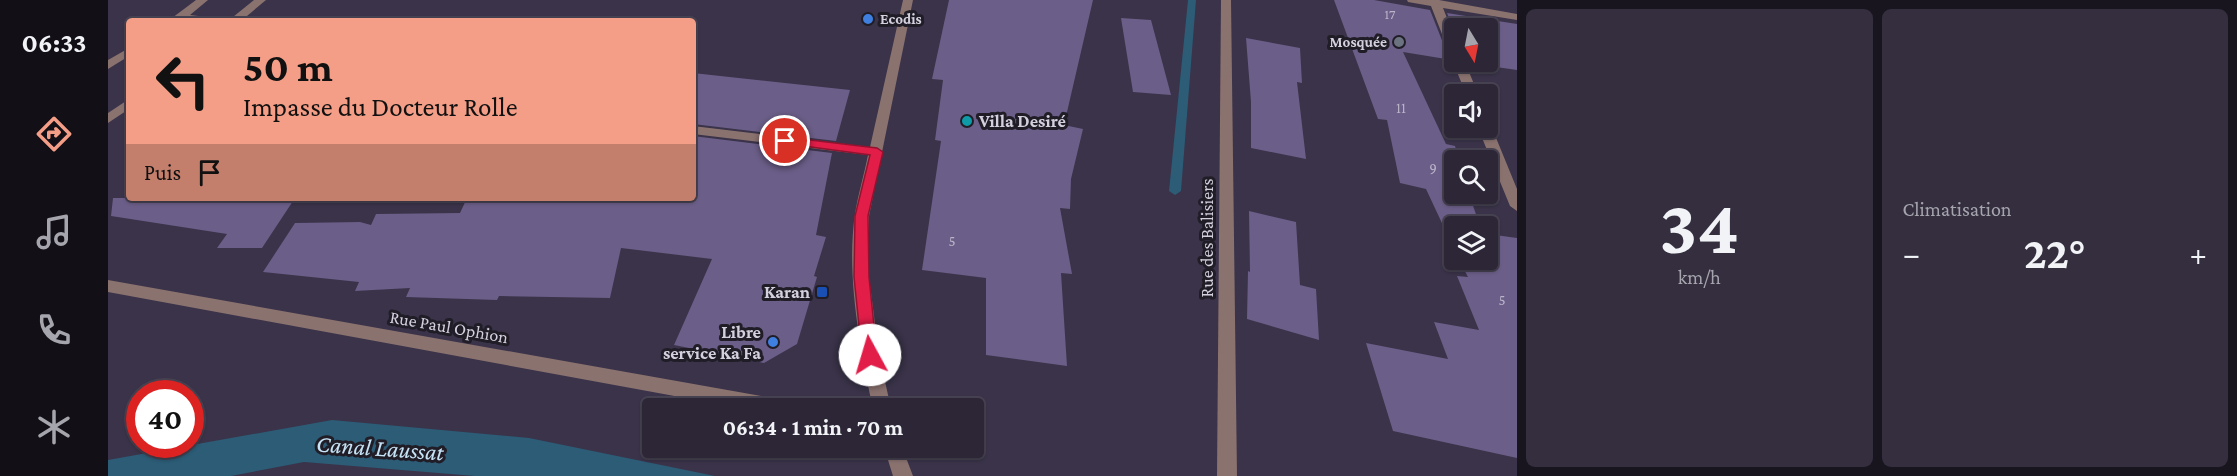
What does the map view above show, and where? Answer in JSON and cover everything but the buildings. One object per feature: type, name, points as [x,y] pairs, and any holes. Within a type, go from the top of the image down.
[{"type":"street","points":[[178,18],[203,0]]},
{"type":"street","points":[[238,18],[261,0]]},
{"type":"street","points":[[880,398],[870,355],[861,277],[862,216],[908,0]]},
{"type":"street","name":"Rue des Balisiers","points":[[1226,0],[1227,476]]},
{"type":"street","points":[[1412,0],[1517,17]]},
{"type":"street","points":[[1435,2],[1444,24]]},
{"type":"street","points":[[108,66],[126,53]]},
{"type":"street","points":[[108,119],[126,104]]},
{"type":"street","points":[[696,130],[877,152]]},
{"type":"street","points":[[1489,138],[1517,206]]},
{"type":"street","name":"Rue Paul Ophion","points":[[108,286],[728,398]]},
{"type":"street","points":[[897,458],[903,476]]},
{"type":"water","name":"Canal Laussat","points":[[332,420],[529,438],[715,476],[475,476],[304,462],[231,476],[108,476],[108,460],[126,457],[204,458],[204,443]]},
{"type":"waterway","points":[[1175,191],[1192,0]]},
{"type":"place","name":"Ecodis","points":[[868,19]]},
{"type":"place","name":"Mosquée","points":[[1399,42]]},
{"type":"place","name":"Villa Desiré","points":[[967,121]]},
{"type":"place","name":"Karan","points":[[822,292]]},
{"type":"place","name":"Libre service Ka Fa","points":[[773,342]]},
{"type":"route","points":[[785,141],[877,152],[862,216],[861,277],[870,355]]}]
